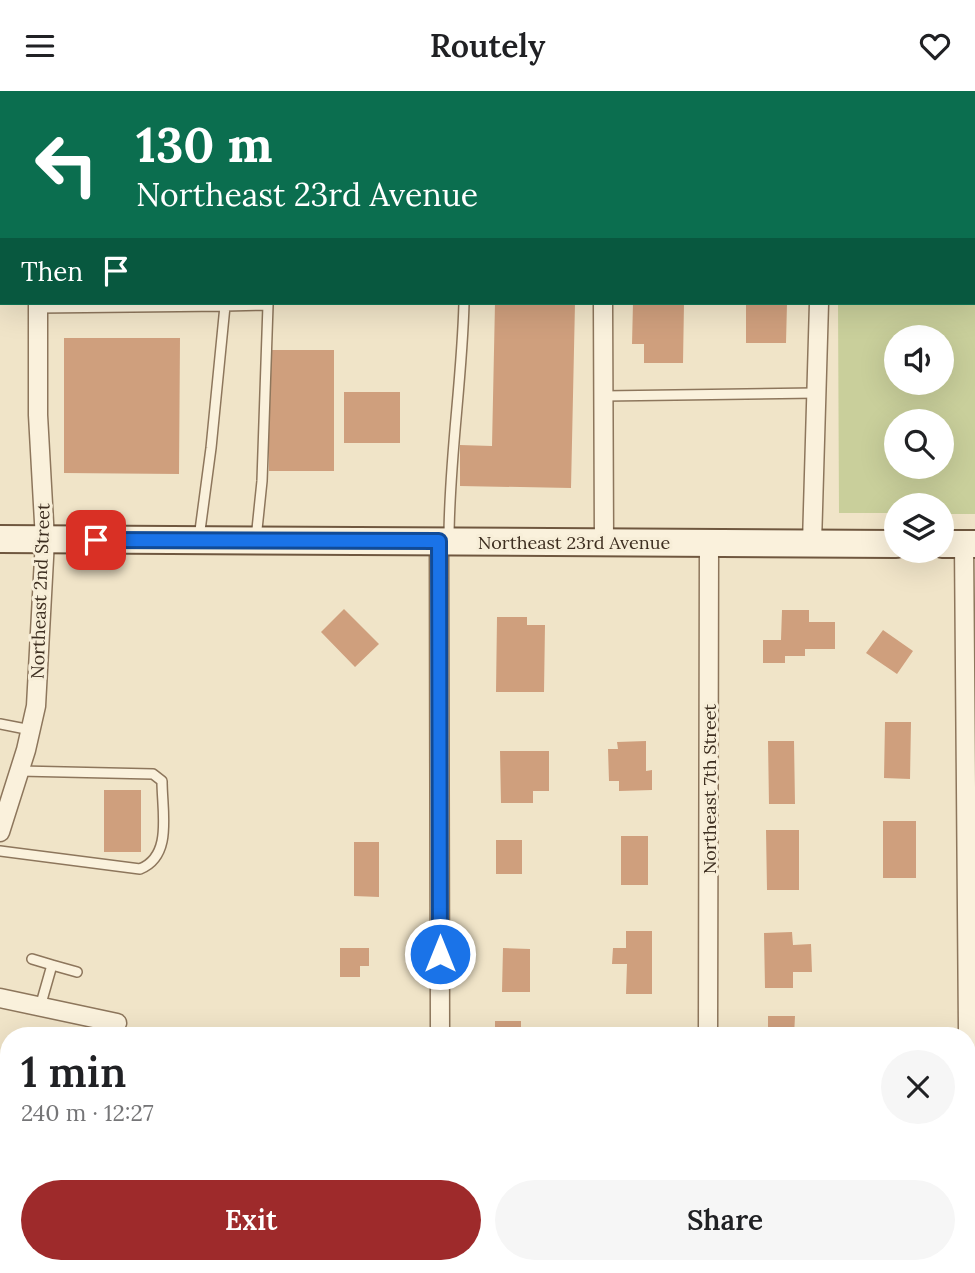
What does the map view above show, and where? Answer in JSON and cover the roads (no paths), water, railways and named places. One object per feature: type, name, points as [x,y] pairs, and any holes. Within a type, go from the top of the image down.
[{"type":"main road","name":"Northeast 23rd Avenue","points":[[0,539],[884,544]]},
{"type":"street","name":"Northeast 2nd Street","points":[[0,832],[20,771],[36,706],[45,540],[38,415],[38,305]]},
{"type":"street","points":[[603,305],[604,542]]},
{"type":"street","points":[[812,543],[819,305]]},
{"type":"street","points":[[440,1027],[444,541]]},
{"type":"street","name":"Northeast 7th Street","points":[[708,1027],[709,543]]},
{"type":"street","points":[[960,544],[967,1027]]},
{"type":"street","points":[[0,998],[117,1023]]},
{"type":"lane","points":[[38,305],[268,305],[262,481],[256,541]]},
{"type":"lane","points":[[444,541],[462,365],[464,305]]},
{"type":"lane","points":[[199,540],[225,306]]},
{"type":"lane","points":[[604,395],[816,393]]},
{"type":"lane","points":[[0,724],[31,730]]},
{"type":"lane","points":[[0,851],[140,869],[152,864],[162,844],[162,781],[153,774],[20,771]]},
{"type":"lane","points":[[32,960],[77,972]]},
{"type":"lane","points":[[40,1007],[52,965]]}]
